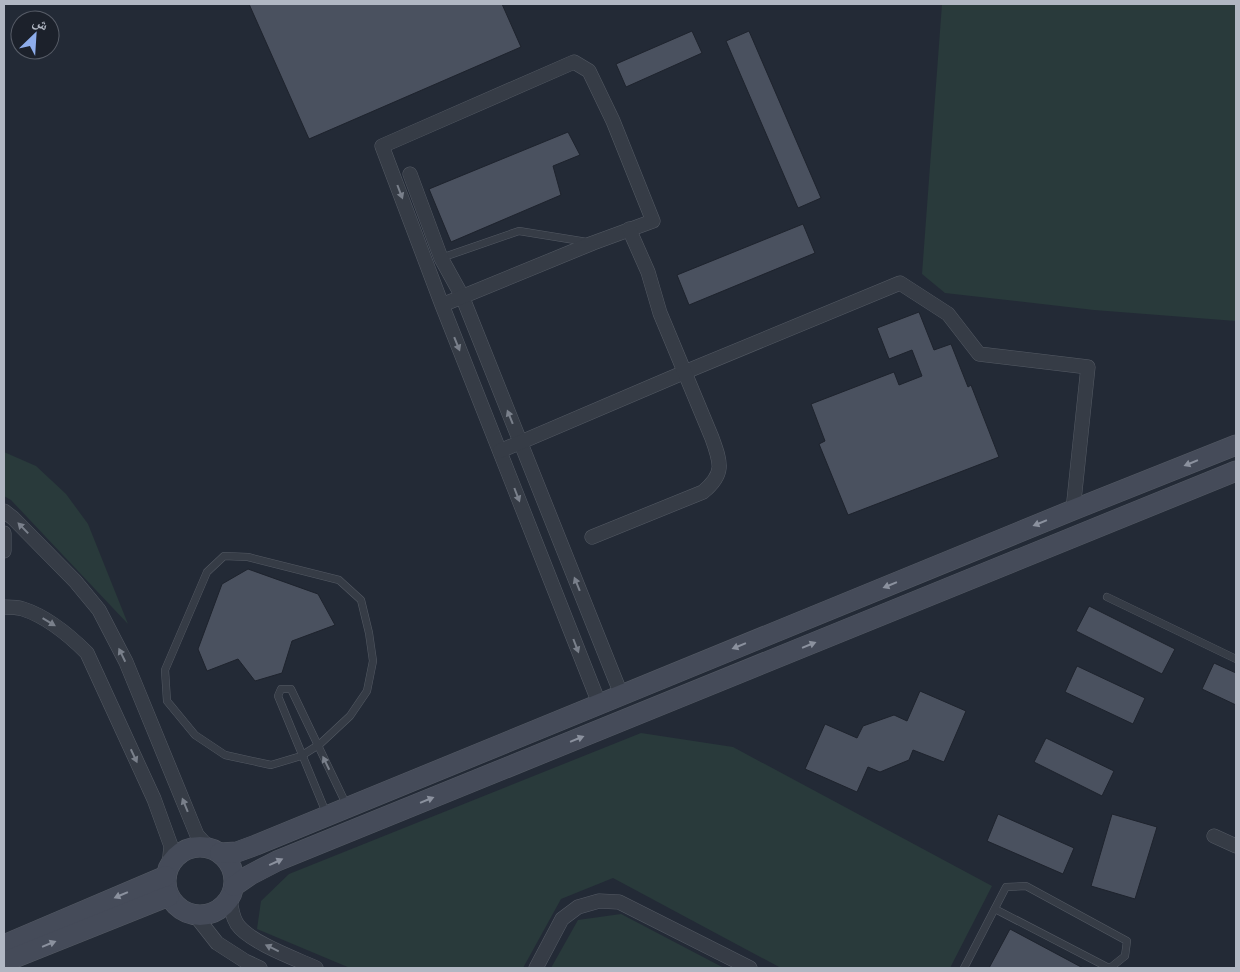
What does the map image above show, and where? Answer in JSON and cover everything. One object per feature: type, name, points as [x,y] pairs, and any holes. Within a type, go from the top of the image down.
[{"type":"main road","points":[[1236,445],[237,852],[197,846],[185,850],[176,856],[168,879],[180,908],[195,914],[205,915],[215,912],[224,906],[232,892],[250,875],[277,861],[1236,471]]},
{"type":"main road","points":[[214,850],[232,868],[234,877],[232,892]]},
{"type":"main road","points":[[4,945],[168,879]]},
{"type":"main road","points":[[4,962],[168,879]]},
{"type":"street","points":[[442,305],[593,243],[653,221],[614,121],[589,70],[574,62],[382,146],[442,305],[599,703]]},
{"type":"street","points":[[410,174],[441,258],[462,296],[621,694]]},
{"type":"street","points":[[592,536],[703,492],[714,483],[719,472],[720,458],[660,313],[648,272],[629,229]]},
{"type":"street","points":[[500,452],[685,372],[900,283],[948,314],[979,354],[1088,367],[1073,510]]},
{"type":"street","points":[[4,511],[75,581],[99,610],[126,662],[198,835],[214,850]]},
{"type":"street","points":[[4,534],[4,551]]},
{"type":"street","points":[[4,607],[22,608],[47,620],[70,635],[87,653],[154,799],[171,846],[168,879]]},
{"type":"street","points":[[1214,836],[1236,846]]},
{"type":"street","points":[[232,892],[232,914],[238,926],[248,936],[316,968]]},
{"type":"street","points":[[536,968],[562,919],[578,907],[599,901],[619,902],[750,968]]},
{"type":"street","points":[[195,914],[217,943],[260,968]]},
{"type":"lane","points":[[441,258],[519,231],[593,243]]},
{"type":"lane","points":[[224,556],[248,557],[339,580],[360,600],[369,633],[373,661],[367,691],[350,716],[318,746],[301,756],[271,765],[225,755],[195,736],[167,701],[165,670],[206,572],[224,556]]},
{"type":"lane","points":[[1107,597],[1236,659]]},
{"type":"lane","points":[[327,815],[301,756],[278,696],[281,689],[291,689],[347,807]]},
{"type":"lane","points":[[964,968],[1006,887],[1026,886],[1127,941],[1125,956],[1110,968],[995,909]]},
{"type":"shaded area","points":[[942,4],[1236,4],[1236,321],[1094,310],[945,293],[922,274]]},
{"type":"shaded area","points":[[4,452],[36,466],[66,494],[88,524],[128,624],[11,500],[4,496]]},
{"type":"shaded area","points":[[641,733],[733,747],[992,886],[950,968],[781,968],[613,878],[561,899],[523,968],[350,968],[257,929],[261,901],[289,874]]},
{"type":"shaded area","points":[[621,914],[724,968],[551,968],[578,920]]},
{"type":"building","points":[[249,4],[502,4],[521,47],[309,139]]},
{"type":"building","points":[[692,31],[702,53],[626,87],[616,64]]},
{"type":"building","points":[[749,31],[821,198],[798,208],[726,41]]},
{"type":"building","points":[[568,132],[580,155],[553,166],[561,195],[451,242],[429,189]]},
{"type":"building","points":[[803,224],[815,253],[689,305],[677,275]]},
{"type":"building","points":[[919,312],[934,350],[951,344],[968,387],[971,385],[999,457],[848,515],[819,444],[825,441],[811,404],[894,372],[899,385],[922,376],[912,350],[889,359],[877,328]]},
{"type":"building","points":[[248,569],[318,594],[335,625],[292,641],[282,673],[255,681],[238,659],[207,671],[198,649],[222,584]]},
{"type":"building","points":[[1089,606],[1175,649],[1162,674],[1076,631]]},
{"type":"building","points":[[1214,663],[1236,673],[1236,705],[1202,689]]},
{"type":"building","points":[[1077,666],[1145,698],[1133,724],[1065,692]]},
{"type":"building","points":[[920,691],[966,711],[944,762],[913,750],[909,760],[880,772],[868,767],[857,792],[805,769],[825,724],[857,738],[863,726],[894,715],[907,721]]},
{"type":"building","points":[[1046,738],[1114,771],[1102,796],[1034,762]]},
{"type":"building","points":[[998,814],[1074,848],[1063,874],[987,841]]},
{"type":"building","points":[[1112,814],[1157,827],[1135,899],[1091,886]]},
{"type":"building","points":[[1010,929],[1083,968],[989,968]]}]
